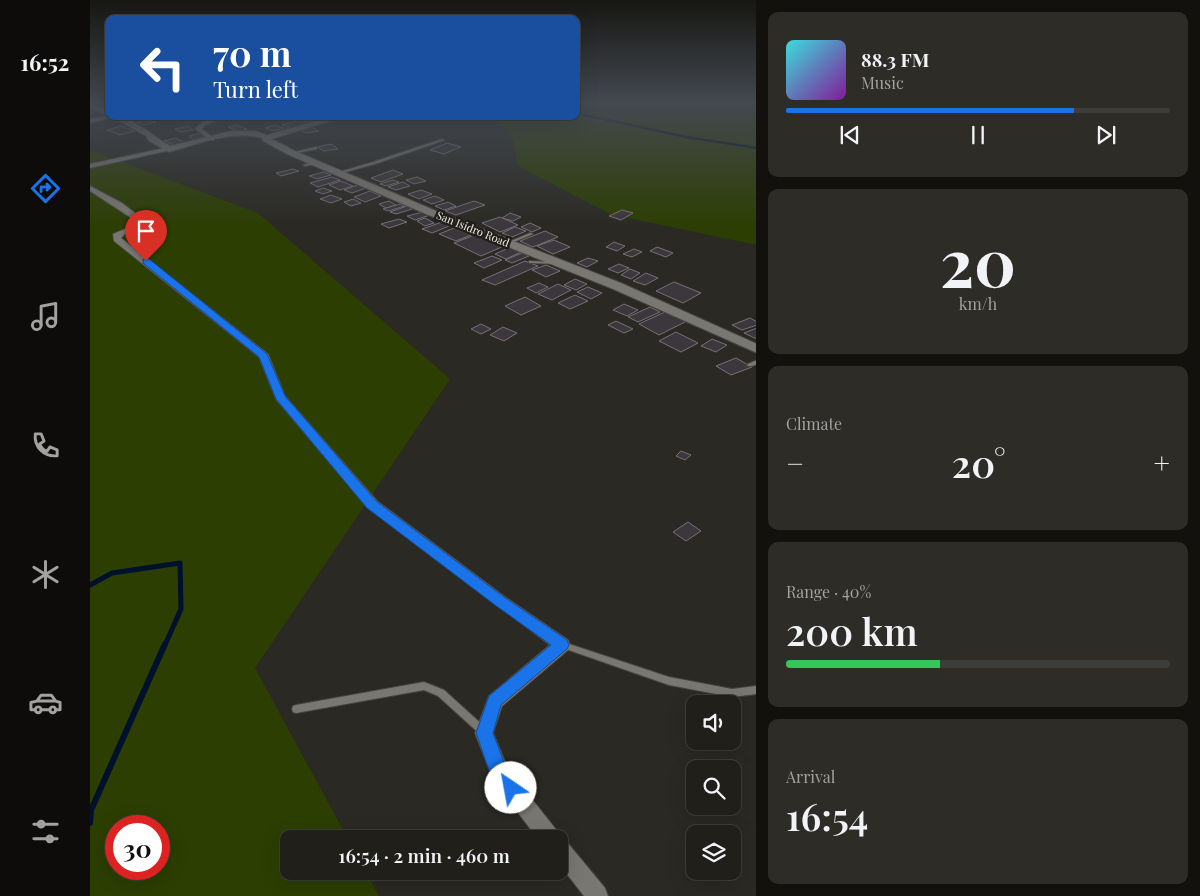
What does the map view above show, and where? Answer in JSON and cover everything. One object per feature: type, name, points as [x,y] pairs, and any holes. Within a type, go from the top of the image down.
[{"type":"street","points":[[161,145],[169,150]]},
{"type":"street","points":[[90,166],[189,145]]},
{"type":"street","name":"San Isidro Road","points":[[274,145],[310,164],[338,173],[469,230],[508,243],[617,286],[756,349]]},
{"type":"street","points":[[90,188],[143,222],[143,225],[120,232],[116,236],[117,239],[264,356],[280,397],[372,504],[500,601],[562,645],[495,701],[484,733],[501,775],[545,830]]},
{"type":"street","points":[[568,859],[597,896]]},
{"type":"lane","points":[[338,173],[429,145]]},
{"type":"lane","points":[[292,153],[316,148]]},
{"type":"lane","points":[[508,243],[531,234]]},
{"type":"lane","points":[[531,262],[560,264]]},
{"type":"lane","points":[[750,365],[756,361]]},
{"type":"lane","points":[[562,645],[669,681],[732,693],[756,690]]},
{"type":"lane","points":[[296,709],[424,686],[441,694],[484,733]]},
{"type":"green space","points":[[514,145],[756,145],[756,245],[610,214],[518,166]]},
{"type":"green space","points":[[90,150],[258,213],[450,379],[255,668],[343,830],[280,830],[280,880],[370,880],[379,896],[90,896]]},
{"type":"building","points":[[332,145],[338,149],[324,151],[317,147]]},
{"type":"building","points":[[443,145],[461,147],[444,154],[430,150]]},
{"type":"building","points":[[293,169],[299,171],[281,176],[276,173]]},
{"type":"building","points":[[393,170],[403,174],[381,182],[371,178]]},
{"type":"building","points":[[323,172],[331,175],[317,179],[309,176]]},
{"type":"building","points":[[332,177],[340,180],[318,187],[310,183]]},
{"type":"building","points":[[417,177],[426,181],[414,184],[406,180]]},
{"type":"building","points":[[393,180],[399,182],[386,186],[380,184]]},
{"type":"building","points":[[341,181],[353,186],[340,190],[329,185]]},
{"type":"building","points":[[403,182],[410,186],[396,190],[388,187]]},
{"type":"building","points":[[360,184],[369,187],[352,193],[344,190]]},
{"type":"building","points":[[323,188],[332,191],[323,194],[315,191]]},
{"type":"building","points":[[421,190],[432,194],[419,199],[408,194]]},
{"type":"building","points":[[370,191],[381,196],[365,202],[354,197]]},
{"type":"building","points":[[331,195],[342,199],[331,203],[320,199]]},
{"type":"building","points":[[435,196],[444,200],[432,204],[423,200]]},
{"type":"building","points":[[353,199],[361,203],[351,206],[344,202]]},
{"type":"building","points":[[389,201],[396,205],[386,208],[379,204]]},
{"type":"building","points":[[474,201],[485,205],[456,215],[445,211]]},
{"type":"building","points":[[448,202],[456,206],[444,210],[435,206]]},
{"type":"building","points":[[400,204],[405,206],[388,211],[383,209]]},
{"type":"building","points":[[407,206],[412,209],[396,214],[390,212]]},
{"type":"building","points":[[622,210],[633,213],[621,220],[609,216]]},
{"type":"building","points":[[423,212],[430,215],[415,220],[407,216]]},
{"type":"building","points":[[510,213],[521,217],[513,221],[502,218]]},
{"type":"building","points":[[500,217],[518,225],[500,232],[482,223]]},
{"type":"building","points":[[425,218],[434,223],[425,226],[417,221]]},
{"type":"building","points":[[399,219],[407,222],[389,228],[381,224]]},
{"type":"building","points":[[445,221],[454,224],[432,233],[422,229]]},
{"type":"building","points":[[530,223],[541,228],[532,232],[521,227]]},
{"type":"building","points":[[515,227],[526,231],[512,237],[502,233]]},
{"type":"building","points":[[454,228],[471,235],[456,241],[439,234]]},
{"type":"building","points":[[545,231],[558,237],[533,247],[520,241]]},
{"type":"building","points":[[477,234],[504,246],[481,256],[454,243]]},
{"type":"building","points":[[554,240],[570,247],[553,254],[537,246]]},
{"type":"building","points":[[614,242],[625,246],[617,251],[606,247]]},
{"type":"building","points":[[511,247],[521,252],[506,259],[495,254]]},
{"type":"building","points":[[657,247],[673,253],[666,257],[650,251]]},
{"type":"building","points":[[634,249],[642,252],[632,257],[623,254]]},
{"type":"building","points":[[522,253],[529,256],[512,263],[505,260]]},
{"type":"building","points":[[492,256],[502,260],[484,268],[474,263]]},
{"type":"building","points":[[588,258],[598,261],[587,267],[577,263]]},
{"type":"building","points":[[525,261],[538,266],[495,285],[482,280]]},
{"type":"building","points":[[619,264],[629,268],[618,273],[608,269]]},
{"type":"building","points":[[546,265],[560,271],[546,277],[532,270]]},
{"type":"building","points":[[630,269],[640,273],[631,279],[621,275]]},
{"type":"building","points":[[646,273],[658,278],[645,285],[633,281]]},
{"type":"building","points":[[575,279],[587,284],[576,290],[564,285]]},
{"type":"building","points":[[674,282],[701,293],[683,303],[656,291]]},
{"type":"building","points":[[539,283],[548,287],[536,293],[527,288]]},
{"type":"building","points":[[558,284],[571,290],[552,300],[538,294]]},
{"type":"building","points":[[588,287],[602,293],[591,299],[577,292]]},
{"type":"building","points":[[575,295],[588,301],[570,309],[558,303]]},
{"type":"building","points":[[525,297],[541,306],[521,315],[505,306]]},
{"type":"building","points":[[624,304],[638,310],[627,316],[613,310]]},
{"type":"building","points":[[650,307],[660,312],[638,322],[628,317]]},
{"type":"building","points":[[667,311],[687,321],[659,335],[639,324]]},
{"type":"building","points":[[750,318],[756,321],[756,325],[742,330],[732,325]]},
{"type":"building","points":[[616,321],[633,329],[624,333],[608,325]]},
{"type":"building","points":[[481,324],[491,329],[481,334],[471,329]]},
{"type":"building","points":[[503,327],[517,333],[504,341],[490,335]]},
{"type":"building","points":[[756,328],[756,339],[744,333]]},
{"type":"building","points":[[676,332],[698,343],[681,352],[659,341]]},
{"type":"building","points":[[712,339],[727,345],[716,352],[701,346]]},
{"type":"building","points":[[736,358],[752,367],[731,375],[716,366]]},
{"type":"building","points":[[681,451],[691,455],[685,460],[676,456]]},
{"type":"building","points":[[688,522],[701,531],[686,541],[673,532]]},
{"type":"waterway","points":[[736,145],[756,148]]},
{"type":"waterway","points":[[90,585],[112,573],[180,563],[181,609],[165,645]]},
{"type":"waterway","points":[[90,823],[91,810],[165,644]]},
{"type":"route","points":[[146,261],[264,356],[280,397],[372,504],[500,601],[562,645],[495,701],[484,733],[501,775],[511,788]]}]
